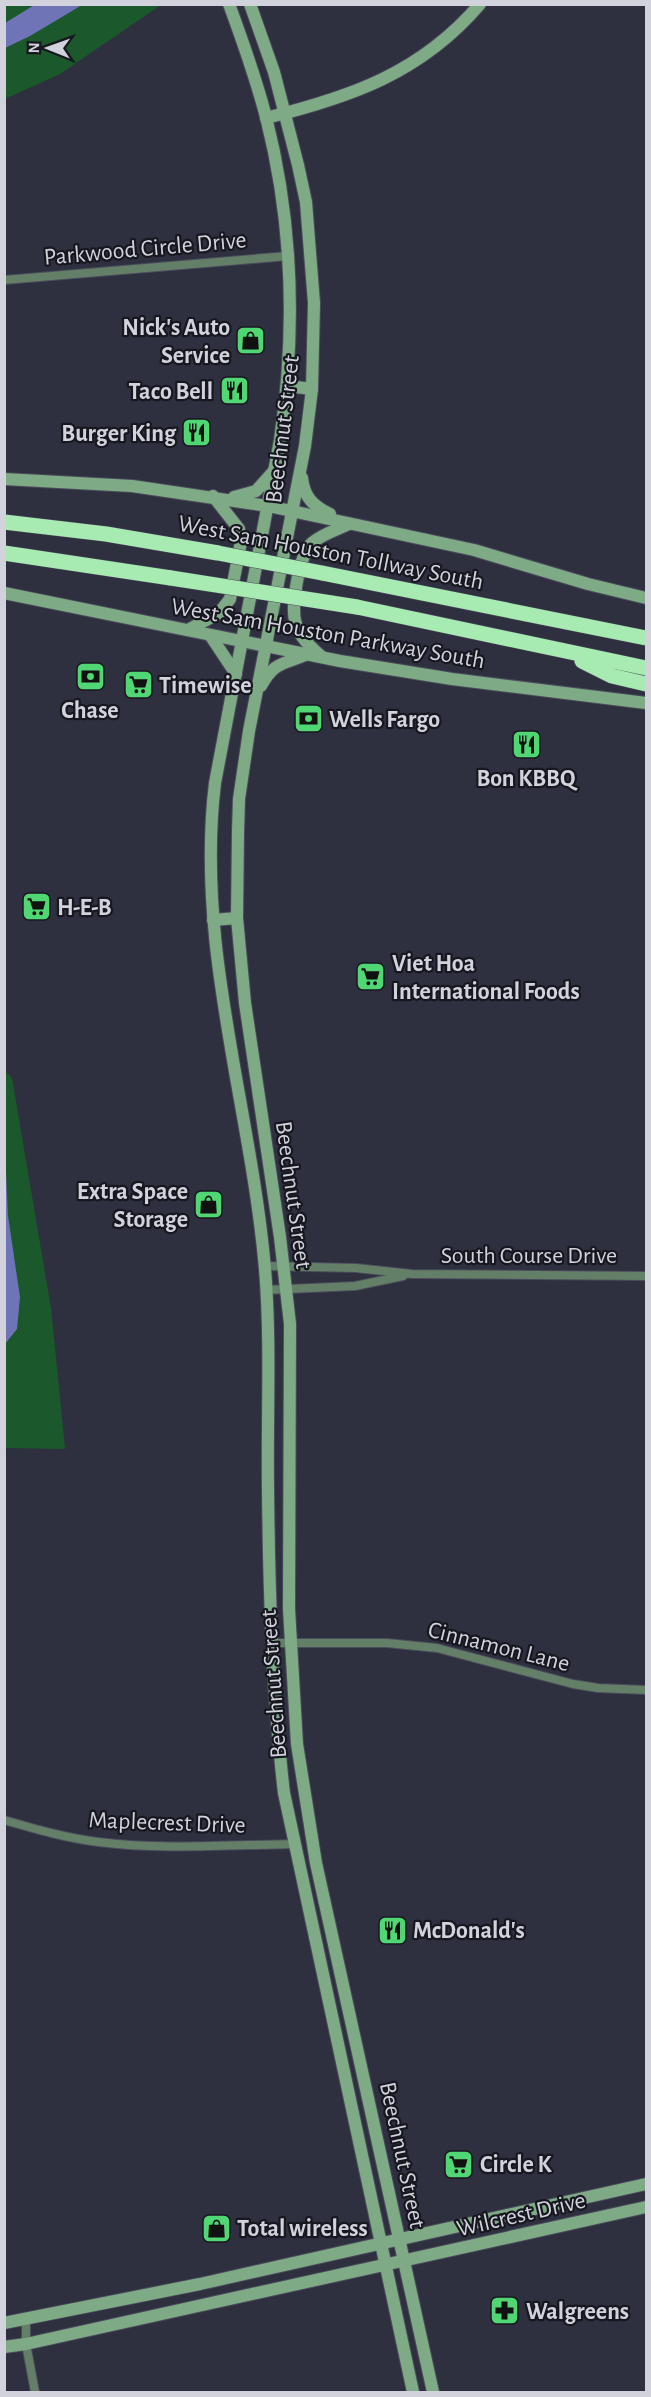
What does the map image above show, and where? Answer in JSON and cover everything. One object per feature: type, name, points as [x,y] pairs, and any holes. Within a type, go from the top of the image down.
[{"type":"highway","name":"West Sam Houston Tollway South","points":[[4,522],[98,533],[218,553],[646,638]]},
{"type":"highway","name":"West Sam Houston Tollway South","points":[[4,553],[357,607],[646,668]]},
{"type":"highway","points":[[563,652],[612,676],[646,684]]},
{"type":"main road","name":"Beechnut Street","points":[[229,4],[266,118],[280,192],[288,256],[290,343],[288,386],[275,468],[218,760],[212,808],[210,866],[213,920],[265,1266],[271,1643],[280,1758],[294,1844],[413,2392]]},
{"type":"main road","name":"Beechnut Street","points":[[250,4],[286,114],[306,202],[314,317],[312,389],[301,468],[256,695],[239,799],[237,918],[244,1004],[284,1266],[290,1324],[288,1492],[290,1644],[297,1744],[319,1875],[433,2392]]},
{"type":"main road","points":[[266,118],[325,103],[402,71],[468,19],[480,4]]},
{"type":"main road","points":[[288,256],[311,254]]},
{"type":"main road","points":[[288,386],[312,389]]},
{"type":"main road","points":[[217,497],[248,495],[256,491],[275,468]]},
{"type":"main road","points":[[301,468],[306,493],[316,508],[350,524]]},
{"type":"main road","points":[[4,479],[132,486],[268,506],[474,550],[588,584],[646,598]]},
{"type":"main road","points":[[188,630],[219,613],[230,599],[241,542],[239,529],[217,497]]},
{"type":"main road","points":[[323,658],[306,641],[297,627],[294,603],[299,575],[309,545],[350,524]]},
{"type":"main road","name":"West Sam Houston Parkway South","points":[[4,593],[323,658],[452,679],[646,703]]},
{"type":"main road","points":[[210,634],[236,674]]},
{"type":"main road","points":[[256,695],[272,668],[306,655]]},
{"type":"main road","points":[[213,920],[237,918]]},
{"type":"main road","points":[[236,1074],[254,1070]]},
{"type":"main road","points":[[268,1491],[288,1492]]},
{"type":"main road","points":[[294,1844],[304,1847],[310,1871],[319,1875]]},
{"type":"main road","points":[[316,1945],[334,1940]]},
{"type":"main road","points":[[347,2086],[365,2081]]},
{"type":"main road","name":"Wilcrest Drive","points":[[4,2323],[382,2245],[646,2184]]},
{"type":"main road","points":[[555,2205],[562,2226]]},
{"type":"main road","name":"Wilcrest Drive","points":[[4,2347],[27,2344],[646,2207]]},
{"type":"main road","points":[[222,2279],[226,2300]]},
{"type":"street","name":"Parkwood Circle Drive","points":[[4,280],[288,256]]},
{"type":"street","name":"South Course Drive","points":[[265,1266],[356,1268],[412,1274],[646,1276]]},
{"type":"street","name":"South Course Drive","points":[[266,1290],[355,1286],[412,1274]]},
{"type":"street","name":"Cinnamon Lane","points":[[271,1643],[387,1643],[437,1648],[573,1684],[598,1688],[646,1690]]},
{"type":"street","name":"Maplecrest Drive","points":[[4,1820],[100,1843],[294,1844]]},
{"type":"street","points":[[26,2320],[27,2344],[35,2392]]},
{"type":"green space","points":[[4,5],[161,5],[60,74],[5,99]]},
{"type":"green space","points":[[4,1070],[12,1078],[51,1308],[65,1449],[5,1448]]},
{"type":"water","points":[[36,4],[82,5],[5,48],[5,23]]},
{"type":"water","points":[[4,1128],[8,1216],[20,1297],[17,1329],[5,1344]]},
{"type":"place","name":"Nick's Auto Service","points":[[251,341]]},
{"type":"place","name":"Taco Bell","points":[[234,391]]},
{"type":"place","name":"Burger King","points":[[197,433]]},
{"type":"place","name":"Chase","points":[[90,677]]},
{"type":"place","name":"Timewise","points":[[138,685]]},
{"type":"place","name":"Wells Fargo","points":[[308,719]]},
{"type":"place","name":"Bon KBBQ","points":[[526,745]]},
{"type":"place","name":"H-E-B","points":[[36,907]]},
{"type":"place","name":"Viet Hoa International Foods","points":[[371,977]]},
{"type":"place","name":"Extra Space Storage","points":[[209,1205]]},
{"type":"place","name":"McDonald's","points":[[392,1930]]},
{"type":"place","name":"Circle K","points":[[459,2164]]},
{"type":"place","name":"Total wireless","points":[[216,2228]]},
{"type":"place","name":"Walgreens","points":[[505,2311]]}]
